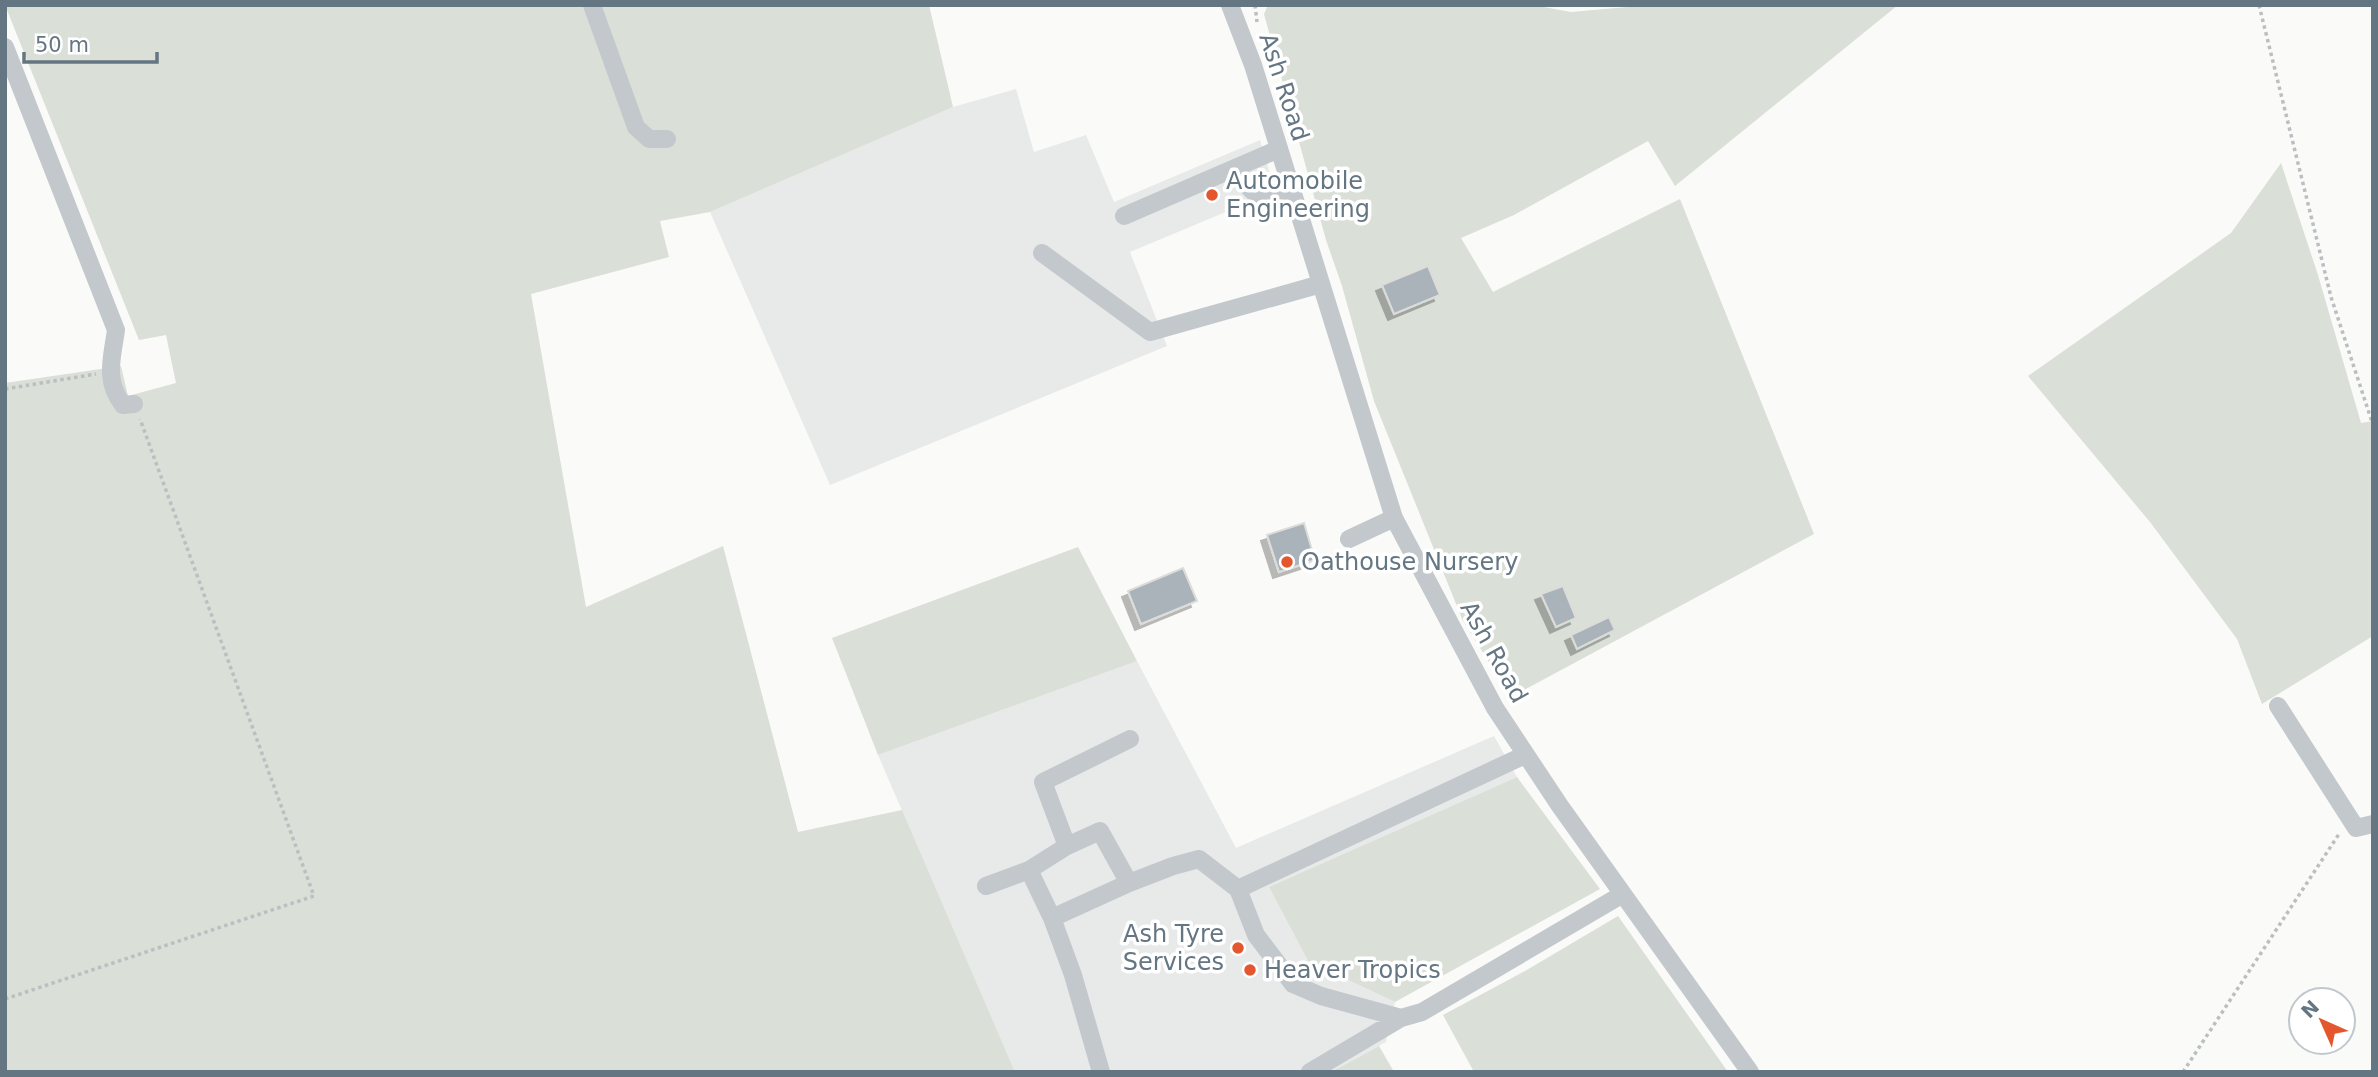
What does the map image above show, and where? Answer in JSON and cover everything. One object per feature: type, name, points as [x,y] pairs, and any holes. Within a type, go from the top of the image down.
[{"type":"street","points":[[592,5],[636,127],[649,139],[667,139]]},
{"type":"street","name":"Ash Road","points":[[1230,5],[1279,149],[1394,519],[1495,708],[1525,755],[1749,1072]]},
{"type":"street","points":[[5,47],[116,330],[110,372],[114,392],[123,405],[134,404]]},
{"type":"street","points":[[1124,216],[1279,149]]},
{"type":"street","points":[[1234,169],[1260,198],[1294,202]]},
{"type":"street","points":[[1042,253],[1150,332],[1321,284]]},
{"type":"street","points":[[1349,539],[1394,519]]},
{"type":"street","points":[[2278,705],[2365,826]]},
{"type":"street","points":[[1067,846],[1043,782],[1130,738]]},
{"type":"street","points":[[1238,890],[1525,755]]},
{"type":"street","points":[[986,886],[1029,870],[1067,846],[1100,831],[1129,883]]},
{"type":"street","points":[[1052,918],[1129,883],[1199,859],[1238,890],[1256,935],[1293,984],[1321,996],[1401,1018]]},
{"type":"street","points":[[1029,870],[1052,918],[1073,975],[1101,1072]]},
{"type":"street","points":[[1310,1072],[1401,1018],[1422,1012],[1623,894]]},
{"type":"path","points":[[1255,5],[1257,26]]},
{"type":"path","points":[[2259,5],[2331,297],[2373,425]]},
{"type":"path","points":[[5,389],[110,372]]},
{"type":"path","points":[[5,999],[314,896],[134,404]]},
{"type":"path","points":[[2183,1072],[2342,831],[2365,826]]},
{"type":"shaded area","points":[[5,5],[929,5],[953,107],[710,212],[660,221],[669,257],[531,294],[586,607],[723,546],[798,832],[902,810],[1015,1072],[5,1072],[5,383],[121,366],[128,396],[176,383],[166,335],[139,340]]},
{"type":"shaded area","points":[[1268,5],[1533,5],[1571,12],[1650,5],[1898,5],[1675,186],[1648,141],[1514,215],[1461,238],[1493,292],[1680,199],[1814,534],[1511,697],[1463,621],[1374,401],[1342,286],[1326,240],[1264,14]],"holes":[[[1562,586],[1576,618],[1556,627],[1542,595]],[[1609,617],[1615,630],[1577,648],[1571,635]]]},
{"type":"shaded area","points":[[1016,89],[1034,152],[1086,135],[1114,202],[1260,140],[1281,211],[1240,206],[1130,252],[1167,346],[830,485],[710,212],[953,107]]},
{"type":"shaded area","points":[[2281,163],[2318,275],[2361,423],[2373,421],[2373,636],[2262,704],[2237,639],[2150,522],[2028,376],[2231,233]]},
{"type":"shaded area","points":[[1078,547],[1137,661],[878,755],[832,638]]},
{"type":"shaded area","points":[[1137,661],[1236,848],[1494,736],[1517,777],[1269,887],[1308,961],[1395,1002],[1386,1042],[1331,1072],[1015,1072],[878,755]]},
{"type":"shaded area","points":[[1517,777],[1600,889],[1395,1002],[1308,961],[1269,887]]},
{"type":"shaded area","points":[[1618,916],[1728,1072],[1474,1072],[1443,1015]]},
{"type":"shaded area","points":[[1379,1046],[1394,1072],[1331,1072]]},
{"type":"building","points":[[1428,266],[1440,295],[1394,314],[1382,285]]},
{"type":"building","points":[[1304,523],[1315,560],[1279,572],[1267,535]]},
{"type":"building","points":[[1183,568],[1197,601],[1141,624],[1128,591]]},
{"type":"building","points":[[1563,586],[1576,618],[1556,627],[1541,594]]},
{"type":"building","points":[[1609,617],[1615,630],[1577,649],[1571,635]]},
{"type":"place","name":"Automobile Engineering","points":[[1212,195]]},
{"type":"place","name":"Oathouse Nursery","points":[[1287,562]]},
{"type":"place","name":"Ash Tyre Services","points":[[1238,948]]},
{"type":"place","name":"Heaver Tropics","points":[[1250,970]]}]
